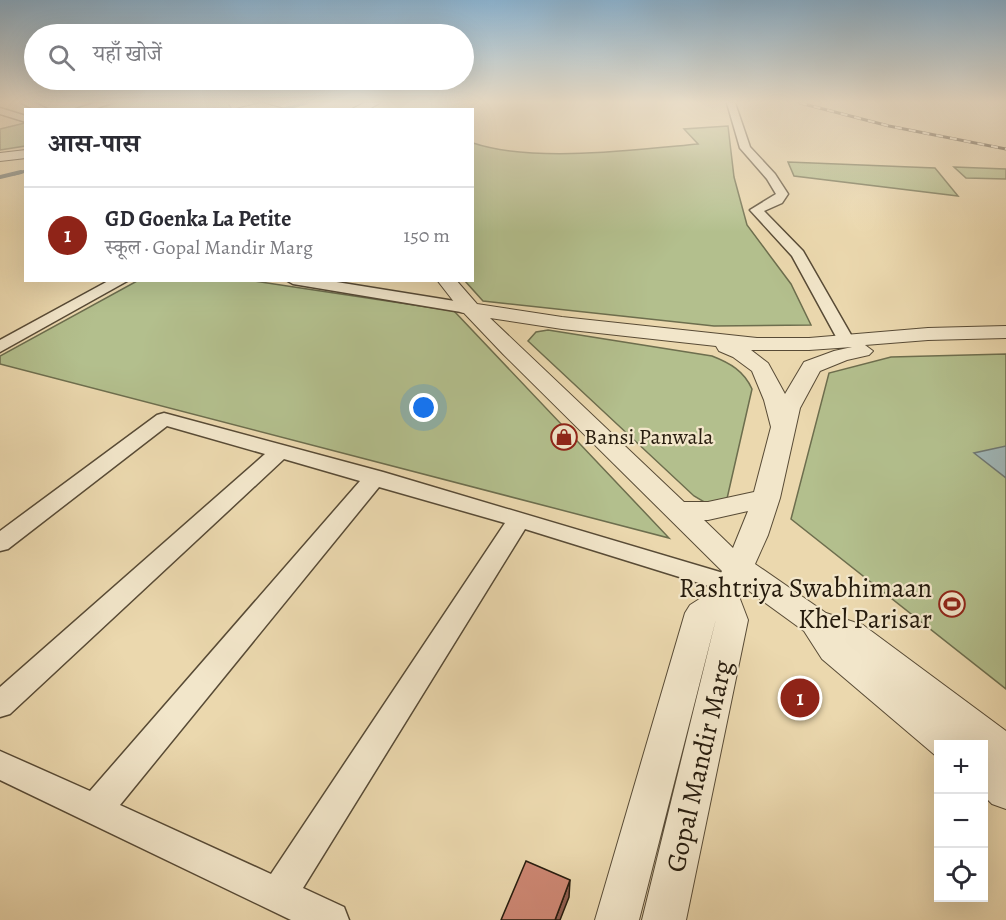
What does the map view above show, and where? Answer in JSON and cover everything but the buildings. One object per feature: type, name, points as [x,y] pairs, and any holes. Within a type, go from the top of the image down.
[{"type":"street","points":[[745,146],[770,172],[782,194],[778,200],[756,210],[798,254],[846,340]]},
{"type":"street","points":[[0,156],[24,153]]},
{"type":"street","points":[[0,347],[118,282]]},
{"type":"street","points":[[305,282],[562,323],[757,344],[809,344],[928,334],[1006,332]]},
{"type":"street","points":[[448,282],[467,308],[493,330],[510,350],[729,561],[731,583]]},
{"type":"street","points":[[510,350],[513,338],[527,328],[562,323]]},
{"type":"street","points":[[685,336],[740,350],[760,365],[771,382],[783,427]]},
{"type":"street","points":[[731,583],[750,546],[766,498],[788,408],[812,367],[841,354],[879,349],[1006,344]]},
{"type":"street","points":[[0,543],[164,420],[375,477],[731,583],[815,622],[851,634],[1006,752]]},
{"type":"street","points":[[0,705],[280,452]]},
{"type":"street","points":[[95,810],[375,477]]},
{"type":"street","points":[[679,511],[708,511],[766,498]]},
{"type":"street","points":[[278,895],[519,519]]},
{"type":"street","name":"Gopal Mandir Marg","points":[[617,920],[701,613],[731,583]]},
{"type":"street","name":"Gopal Mandir Marg","points":[[664,920],[732,620],[731,583]]},
{"type":"street","points":[[815,622],[834,650],[944,740]]},
{"type":"street","points":[[0,765],[331,920]]},
{"type":"street","points":[[988,776],[1006,791]]},
{"type":"green space","points":[[0,146],[24,146],[24,146],[0,150]]},
{"type":"green space","points":[[474,146],[554,154],[615,152],[678,146],[730,146],[734,177],[747,225],[791,284],[811,325],[714,326],[483,301],[466,282],[474,282]]},
{"type":"green space","points":[[788,162],[935,168],[958,196],[794,176]]},
{"type":"green space","points":[[954,167],[1006,169],[1006,179],[966,178]]},
{"type":"green space","points":[[135,282],[261,282],[454,311],[669,538],[0,364],[0,356]]},
{"type":"green space","points":[[548,330],[712,356],[741,372],[752,389],[726,503],[711,506],[694,496],[528,341],[536,332]]},
{"type":"green space","name":"Rashtriya Swabhimaan Khel Parisar","points":[[1006,354],[1006,689],[791,519],[829,373],[891,357]]},
{"type":"water","points":[[1006,446],[1006,478],[974,453]]},
{"type":"waterway","points":[[0,177],[21,172]]},
{"type":"waterway","points":[[14,174],[24,172]]},
{"type":"railway","points":[[990,146],[1006,149]]},
{"type":"place","name":"Bansi Panwala","points":[[564,437]]},
{"type":"place","name":"Rashtriya Swabhimaan Khel Parisar","points":[[952,604]]},
{"type":"place","name":"GD Goenka La Petite","points":[[800,698]]}]
